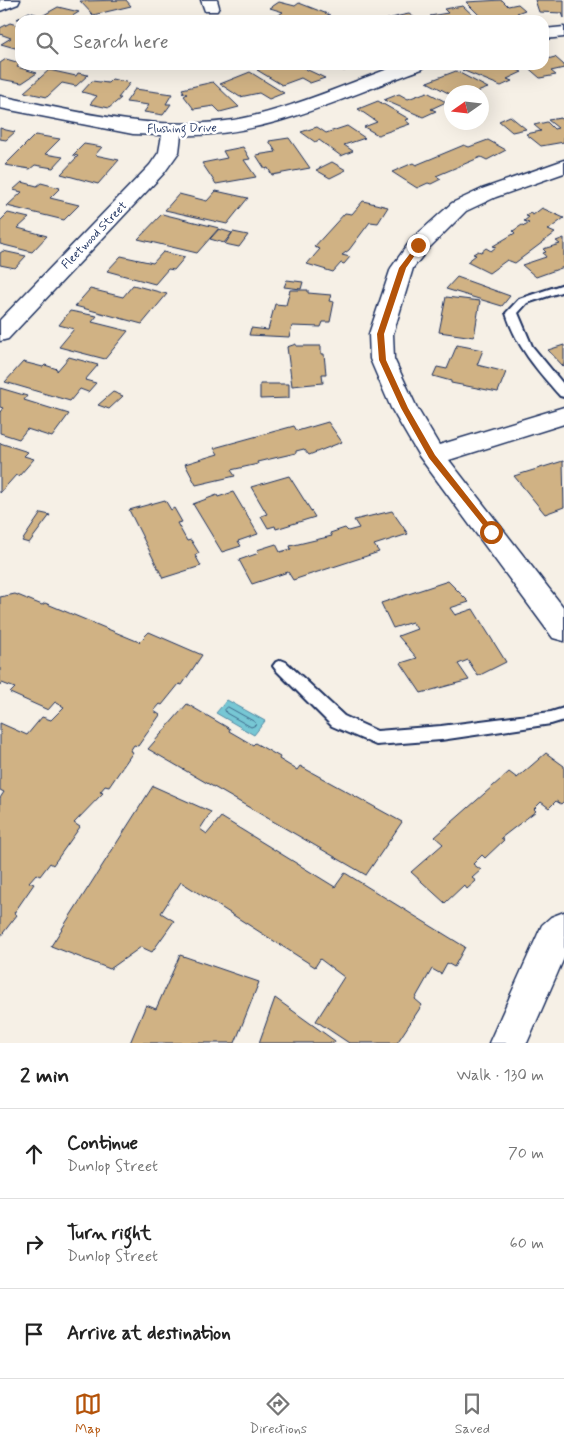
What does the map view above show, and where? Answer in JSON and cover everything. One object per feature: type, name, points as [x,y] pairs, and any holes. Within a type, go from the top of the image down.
[{"type":"street","points":[[0,6],[12,0]]},
{"type":"street","points":[[549,34],[564,32]]},
{"type":"street","name":"Flushing Drive","points":[[0,102],[133,128],[227,127],[272,117],[402,70]]},
{"type":"street","name":"Fleetwood Street","points":[[0,334],[157,169],[169,152],[172,129]]},
{"type":"street","points":[[564,166],[489,193],[459,207],[418,245],[402,268],[381,334],[382,360],[404,408],[432,456],[564,630]]},
{"type":"street","points":[[432,456],[564,415]]},
{"type":"street","points":[[508,1043],[556,936],[564,929]]},
{"type":"lane","points":[[564,287],[523,301],[512,313],[516,329],[529,353],[564,393]]},
{"type":"lane","points":[[281,666],[338,721],[376,738],[442,733],[551,718],[564,714]]},
{"type":"water","points":[[227,700],[265,721],[254,735],[216,713]]},
{"type":"building","points":[[126,0],[131,6],[93,15],[80,1]]},
{"type":"building","points":[[502,0],[508,6],[518,4],[525,10],[517,13],[519,15],[479,15],[466,2]]},
{"type":"building","points":[[535,0],[564,0],[564,18],[562,13],[539,12]]},
{"type":"building","points":[[279,2],[295,6],[299,3],[330,15],[279,15],[283,12],[270,8]]},
{"type":"building","points":[[463,6],[473,15],[436,15],[448,13],[444,9]]},
{"type":"building","points":[[58,7],[79,12],[74,15],[44,15]]},
{"type":"building","points":[[29,12],[39,15],[24,15]]},
{"type":"building","points":[[10,23],[15,24],[15,48],[1,44],[11,38],[0,34],[0,28]]},
{"type":"building","points":[[555,57],[564,65],[564,68],[551,71],[556,75],[540,78],[531,70],[549,70],[549,59]]},
{"type":"building","points":[[6,59],[15,62],[15,70],[27,70],[37,73],[22,83],[0,79],[0,63]]},
{"type":"building","points":[[49,70],[76,76],[78,73],[88,75],[76,86],[62,83],[47,97],[24,92]]},
{"type":"building","points":[[257,70],[308,70],[325,78],[310,83],[301,78],[282,85]]},
{"type":"building","points":[[462,70],[518,70],[522,72],[507,79],[512,81],[501,86]]},
{"type":"building","points":[[456,71],[482,85],[444,85],[444,91],[427,82]]},
{"type":"building","points":[[250,72],[284,93],[269,99],[259,93],[240,97],[220,84]]},
{"type":"building","points":[[112,79],[130,83],[118,98],[121,98],[109,108],[90,104],[97,96],[82,92],[92,81],[108,83]]},
{"type":"building","points":[[213,82],[239,107],[220,112],[214,106],[194,109],[184,96],[187,94],[182,92],[184,92],[182,89]]},
{"type":"building","points":[[135,89],[172,94],[166,104],[171,104],[163,115],[144,112],[149,105],[126,102]]},
{"type":"building","points":[[427,92],[444,101],[444,103],[431,109],[436,111],[423,117],[384,100],[399,94],[408,99]]},
{"type":"building","points":[[378,101],[409,119],[405,120],[410,124],[378,135],[364,127],[377,122],[358,109]]},
{"type":"building","points":[[510,116],[526,129],[512,132],[499,121]]},
{"type":"building","points":[[561,118],[564,121],[564,142],[541,146],[526,134],[541,131],[534,125],[547,122],[554,129],[558,128],[548,120]]},
{"type":"building","points":[[347,126],[365,138],[344,145],[353,151],[341,156],[319,140],[315,142],[301,132],[317,127],[326,133]]},
{"type":"building","points":[[0,128],[15,132],[6,140],[0,139]]},
{"type":"building","points":[[35,135],[60,139],[45,154],[63,157],[53,168],[35,165],[30,169],[5,165]]},
{"type":"building","points":[[289,138],[310,168],[272,175],[268,168],[265,169],[256,155],[276,152],[269,141]]},
{"type":"building","points":[[488,140],[506,150],[487,160],[481,157],[436,176],[441,179],[431,184],[428,183],[417,188],[392,172],[413,163],[416,165],[464,145],[469,147]]},
{"type":"building","points":[[84,144],[102,147],[95,155],[119,160],[98,184],[61,174],[78,156],[73,155]]},
{"type":"building","points":[[243,147],[250,159],[244,160],[256,177],[216,184],[202,163],[227,158],[223,151]]},
{"type":"building","points":[[332,162],[346,170],[330,178],[316,170]]},
{"type":"building","points":[[22,182],[37,186],[41,183],[60,188],[50,198],[79,205],[64,220],[7,206],[22,192],[13,190]]},
{"type":"building","points":[[216,191],[248,198],[227,224],[165,210],[179,194],[207,201]]},
{"type":"building","points":[[363,201],[388,207],[378,223],[370,222],[349,250],[342,255],[350,257],[344,264],[341,263],[333,272],[307,264],[320,249],[314,247],[345,213],[352,214]]},
{"type":"building","points":[[542,208],[564,218],[548,230],[555,233],[515,263],[507,260],[489,273],[467,262],[478,251],[481,252],[486,248],[491,251],[496,247],[493,246],[515,233],[513,231],[529,223],[524,221],[529,217],[526,216],[530,213],[533,215]]},
{"type":"building","points":[[8,213],[29,218],[18,228],[47,236],[32,252],[0,244],[0,221]]},
{"type":"building","points":[[162,214],[219,228],[197,253],[138,239]]},
{"type":"building","points":[[219,229],[232,233],[224,243],[210,239]]},
{"type":"building","points":[[233,232],[248,235],[239,247],[225,244]]},
{"type":"building","points":[[564,238],[564,267],[536,277],[522,265],[546,257],[543,253],[546,252],[543,249],[560,244],[556,241]]},
{"type":"building","points":[[3,251],[26,256],[15,268],[0,265],[0,253]]},
{"type":"building","points":[[163,252],[185,257],[174,270],[168,269],[155,284],[107,271],[121,256],[153,263]]},
{"type":"building","points":[[457,277],[510,296],[502,306],[446,289]]},
{"type":"building","points":[[287,280],[303,282],[301,289],[284,287]]},
{"type":"building","points":[[133,285],[167,294],[142,324],[75,306],[90,289],[123,297]]},
{"type":"building","points":[[290,290],[308,290],[308,293],[331,295],[329,301],[334,302],[330,322],[323,322],[321,327],[292,326],[289,337],[249,335],[251,328],[268,330],[275,304],[286,305]]},
{"type":"building","points":[[446,297],[480,301],[474,337],[439,332]]},
{"type":"building","points":[[70,311],[97,316],[92,322],[128,331],[105,359],[59,347],[74,329],[59,325]]},
{"type":"building","points":[[296,344],[296,346],[321,346],[321,354],[324,354],[326,374],[322,374],[323,383],[292,386],[287,347]]},
{"type":"building","points":[[457,345],[483,350],[477,365],[506,372],[498,392],[451,383],[451,381],[433,376],[437,367],[447,369]]},
{"type":"building","points":[[564,345],[564,367],[548,350]]},
{"type":"building","points":[[69,357],[98,365],[85,380],[96,383],[88,392],[80,389],[70,401],[5,382],[23,362],[43,367],[45,365],[57,369],[57,371]]},
{"type":"building","points":[[260,384],[289,384],[289,398],[260,399]]},
{"type":"building","points":[[0,388],[27,396],[24,400],[69,414],[52,437],[27,429],[19,439],[0,433],[0,412],[3,408],[0,407]]},
{"type":"building","points":[[113,392],[123,396],[109,409],[98,405]]},
{"type":"building","points":[[328,422],[342,442],[309,455],[304,449],[296,451],[296,453],[231,470],[235,476],[196,485],[185,464],[218,454],[214,448],[294,426],[297,431]]},
{"type":"building","points":[[0,443],[28,452],[24,456],[34,459],[0,493]]},
{"type":"building","points":[[563,461],[564,507],[545,514],[514,476]]},
{"type":"building","points":[[289,476],[315,517],[276,529],[275,526],[268,528],[261,516],[267,514],[251,487]]},
{"type":"building","points":[[233,492],[258,534],[238,541],[241,546],[222,552],[193,504],[217,495],[218,497]]},
{"type":"building","points":[[165,500],[171,510],[174,508],[182,522],[177,523],[187,541],[191,540],[199,553],[195,555],[201,566],[163,578],[129,510]]},
{"type":"building","points":[[392,511],[408,534],[374,545],[379,552],[293,580],[288,572],[252,584],[239,560],[259,553],[257,550],[276,544],[280,552],[291,549],[290,546],[332,536],[330,533],[345,528],[348,531],[359,528],[354,520]]},
{"type":"building","points":[[41,513],[50,515],[29,543],[22,541]]},
{"type":"building","points":[[448,581],[469,602],[450,608],[455,615],[473,609],[506,662],[478,676],[468,660],[458,664],[469,680],[421,693],[401,663],[417,658],[398,636],[417,629],[412,622],[393,628],[381,603]]},
{"type":"building","points":[[15,594],[42,605],[45,603],[139,642],[149,632],[202,655],[182,685],[179,684],[162,705],[160,704],[154,711],[160,715],[138,746],[134,745],[130,751],[133,752],[109,787],[105,786],[100,792],[103,793],[74,823],[80,827],[53,865],[50,863],[40,876],[36,874],[29,882],[34,884],[14,913],[17,915],[0,937],[0,798],[4,792],[0,790],[0,723],[27,735],[42,717],[51,720],[64,707],[55,702],[48,710],[10,693],[15,688],[2,683],[0,686],[0,597]]},
{"type":"building","points":[[187,704],[253,745],[255,743],[280,757],[279,759],[297,770],[300,766],[402,822],[366,875],[148,749]]},
{"type":"building","points":[[546,753],[564,766],[564,801],[561,804],[556,801],[549,808],[541,802],[534,809],[536,811],[501,838],[504,840],[485,858],[482,855],[473,864],[481,870],[472,878],[476,881],[467,889],[464,885],[445,903],[411,872],[443,844],[435,837],[509,772],[517,778]]},
{"type":"building","points":[[153,786],[211,812],[200,829],[207,834],[221,817],[335,887],[345,873],[465,947],[454,967],[447,963],[441,974],[432,969],[415,999],[422,1005],[397,1043],[349,1043],[316,1021],[344,977],[320,959],[315,967],[181,882],[161,913],[174,921],[152,952],[141,947],[110,969],[51,946]]},
{"type":"building","points":[[180,955],[259,982],[235,1043],[130,1043],[146,1005],[156,1009]]},
{"type":"building","points":[[275,998],[335,1041],[334,1043],[259,1043]]},
{"type":"route","points":[[418,245],[402,268],[381,334],[382,360],[404,408],[432,456],[491,532]]}]
